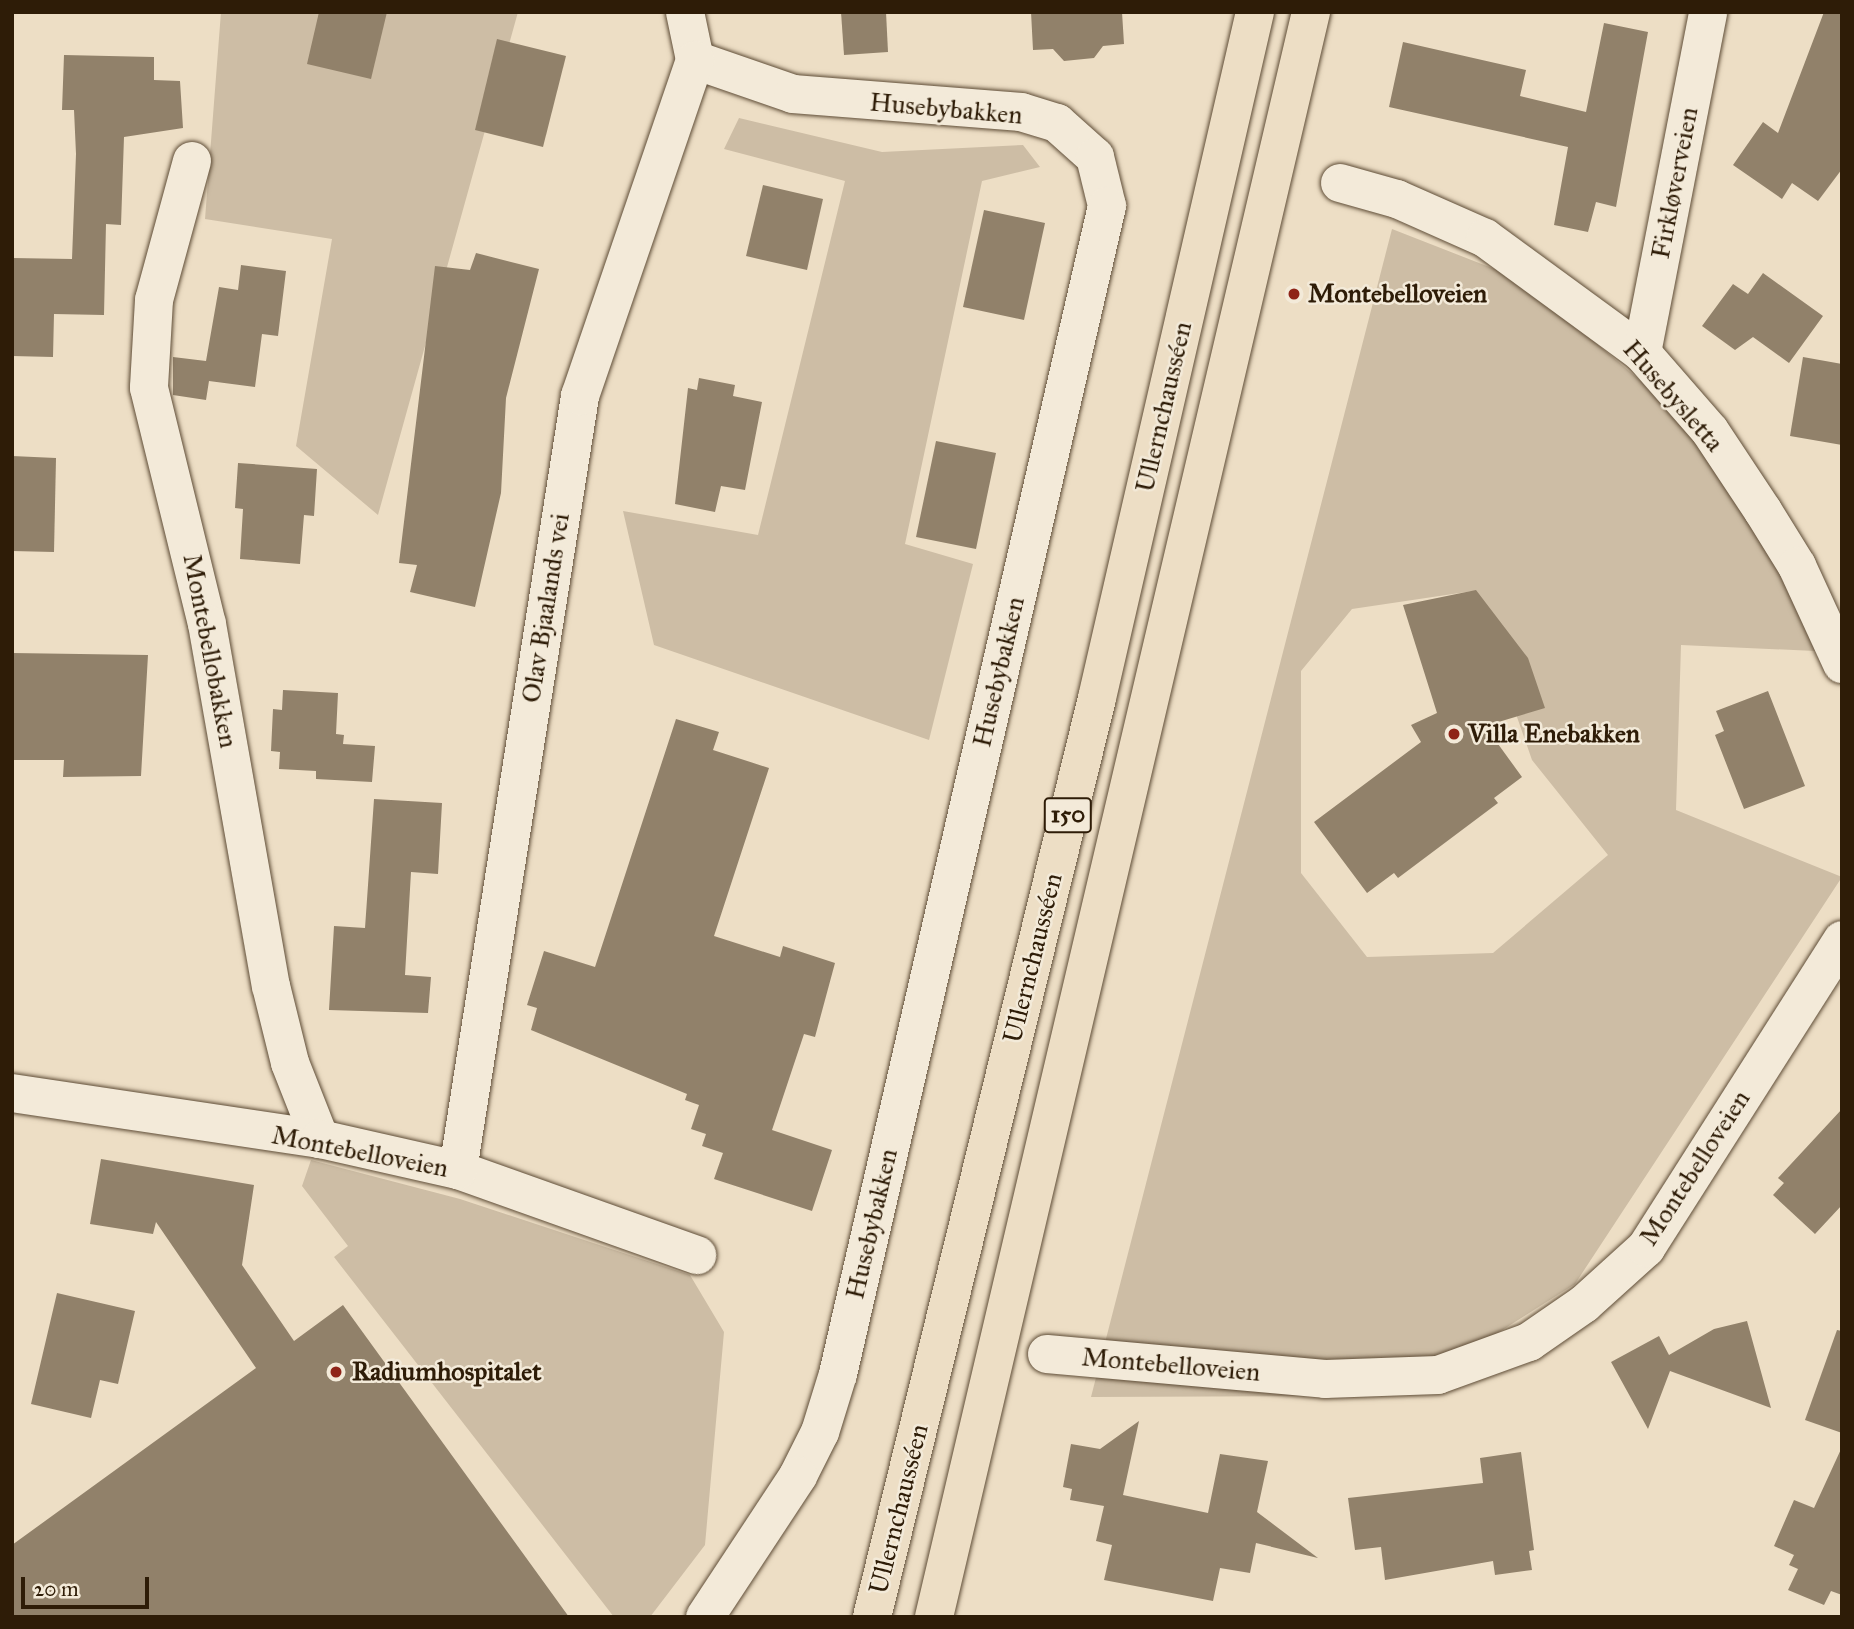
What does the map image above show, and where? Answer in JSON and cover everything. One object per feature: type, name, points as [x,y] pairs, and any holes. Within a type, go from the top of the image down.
[{"type":"highway","name":"Ullernchausséen","points":[[872,1617],[1097,698],[1255,12]]},
{"type":"highway","name":"Ullernchausséen","points":[[934,1617],[1311,12]]},
{"type":"street","points":[[685,12],[695,60]]},
{"type":"street","name":"Firkløverveien","points":[[1642,353],[1708,12]]},
{"type":"street","name":"Olav Bjaalands vei","points":[[458,1170],[580,396],[695,60]]},
{"type":"street","name":"Husebybakken","points":[[695,60],[793,94],[1021,112],[1057,123],[1095,157],[1107,206],[834,1387],[799,1476],[705,1617]]},
{"type":"street","name":"Montebellobakken","points":[[192,161],[154,300],[149,388],[207,624],[271,986],[290,1063],[320,1139]]},
{"type":"street","name":"Husebysletta","points":[[1340,183],[1397,199],[1485,238],[1642,353],[1710,431],[1763,511],[1797,566],[1842,664]]},
{"type":"street","name":"Montebelloveien","points":[[1047,1354],[1325,1378],[1438,1374],[1529,1342],[1584,1304],[1646,1248],[1842,940]]},
{"type":"street","name":"Montebelloveien","points":[[12,1093],[320,1139],[458,1170],[697,1255]]},
{"type":"shaded area","points":[[221,12],[518,12],[378,515],[296,446],[332,239],[205,219]]},
{"type":"shaded area","points":[[739,118],[882,152],[1023,145],[1040,167],[982,181],[905,544],[973,564],[929,740],[654,645],[623,511],[758,535],[845,181],[724,149]]},
{"type":"shaded area","points":[[1392,229],[1520,279],[1674,409],[1773,542],[1815,651],[1681,645],[1676,810],[1842,877],[1575,1284],[1450,1363],[1332,1396],[1091,1397]],"holes":[[[1473,591],[1532,760],[1608,855],[1493,953],[1367,957],[1301,873],[1301,671],[1352,609]]]},
{"type":"shaded area","points":[[311,1160],[460,1199],[690,1275],[724,1332],[705,1545],[650,1617],[614,1617],[334,1257],[348,1246],[302,1186]]},
{"type":"building","points":[[319,12],[387,12],[371,79],[307,64]]},
{"type":"building","points":[[841,12],[886,12],[888,52],[844,55]]},
{"type":"building","points":[[1031,12],[1122,12],[1124,44],[1103,46],[1094,58],[1064,61],[1053,49],[1033,50]]},
{"type":"building","points":[[1824,12],[1842,12],[1842,169],[1818,201],[1792,183],[1782,199],[1733,165],[1763,122],[1778,133]]},
{"type":"building","points":[[1604,23],[1648,32],[1616,207],[1596,202],[1588,232],[1554,225],[1568,147],[1389,107],[1403,42],[1526,70],[1520,96],[1586,112]]},
{"type":"building","points":[[497,39],[566,56],[543,147],[475,130]]},
{"type":"building","points":[[64,55],[154,57],[154,80],[180,81],[183,128],[124,137],[121,225],[106,224],[104,315],[54,314],[53,357],[12,356],[12,258],[72,259],[76,154],[74,110],[62,110]]},
{"type":"building","points":[[763,185],[823,199],[807,270],[746,256]]},
{"type":"building","points":[[984,210],[1045,223],[1024,320],[963,307]]},
{"type":"building","points":[[476,253],[539,269],[506,398],[501,493],[475,607],[410,592],[417,565],[399,563],[435,266],[470,270]]},
{"type":"building","points":[[241,265],[286,271],[278,336],[262,334],[255,387],[209,381],[206,400],[173,395],[173,357],[206,361],[219,287],[238,290]]},
{"type":"building","points":[[1763,273],[1823,316],[1789,363],[1753,337],[1735,350],[1702,326],[1733,284],[1748,294]]},
{"type":"building","points":[[1803,357],[1842,364],[1842,445],[1790,436]]},
{"type":"building","points":[[699,378],[735,385],[733,396],[762,402],[745,490],[721,486],[715,512],[675,504],[688,388],[697,390]]},
{"type":"building","points":[[936,441],[996,453],[976,549],[916,537]]},
{"type":"building","points":[[12,456],[56,458],[54,552],[12,551]]},
{"type":"building","points":[[238,463],[317,469],[314,516],[304,515],[300,564],[240,559],[243,509],[235,508]]},
{"type":"building","name":"Villa Enebakken","points":[[1476,590],[1528,658],[1545,708],[1485,726],[1522,777],[1494,798],[1498,803],[1398,878],[1394,873],[1367,893],[1314,822],[1421,742],[1411,725],[1437,713],[1403,605]]},
{"type":"building","points":[[12,653],[148,655],[141,776],[63,777],[64,760],[12,760]]},
{"type":"building","points":[[283,690],[338,693],[336,734],[344,735],[343,744],[375,746],[372,782],[316,779],[316,771],[279,769],[280,752],[271,751],[273,709],[282,710]]},
{"type":"building","points":[[1768,691],[1805,786],[1744,809],[1715,735],[1724,731],[1716,711]]},
{"type":"building","points":[[676,719],[719,732],[713,750],[769,768],[714,936],[780,957],[783,946],[835,963],[815,1037],[804,1034],[772,1130],[832,1150],[812,1211],[714,1179],[723,1153],[702,1146],[706,1134],[691,1129],[699,1105],[685,1100],[687,1094],[531,1030],[537,1008],[527,1005],[544,951],[595,967]]},
{"type":"building","points":[[374,799],[442,803],[438,874],[411,872],[405,975],[431,977],[428,1013],[329,1010],[334,926],[365,928]]},
{"type":"building","points":[[1842,1109],[1842,1205],[1815,1234],[1773,1195],[1784,1183],[1778,1178]]},
{"type":"building","name":"Radiumhospitalet","points":[[101,1159],[254,1185],[242,1265],[294,1341],[343,1305],[569,1617],[12,1617],[12,1545],[256,1368],[156,1222],[153,1234],[90,1224]]},
{"type":"building","points":[[57,1293],[135,1311],[118,1384],[100,1380],[91,1418],[31,1404]]},
{"type":"building","points":[[1747,1321],[1771,1408],[1670,1371],[1648,1429],[1611,1362],[1659,1336],[1669,1355],[1714,1329]]},
{"type":"building","points":[[1837,1330],[1842,1331],[1842,1433],[1805,1420]]},
{"type":"building","points":[[1139,1421],[1123,1495],[1208,1513],[1220,1454],[1268,1461],[1257,1512],[1318,1558],[1256,1543],[1250,1573],[1220,1568],[1213,1601],[1104,1580],[1112,1545],[1096,1541],[1104,1506],[1070,1500],[1072,1489],[1063,1487],[1071,1444],[1100,1449]]},
{"type":"building","points":[[1842,1447],[1842,1595],[1831,1591],[1824,1605],[1788,1590],[1798,1569],[1789,1565],[1794,1555],[1774,1546],[1794,1500],[1814,1508]]},
{"type":"building","points":[[1521,1452],[1534,1550],[1529,1551],[1532,1570],[1495,1575],[1493,1561],[1385,1580],[1381,1547],[1355,1550],[1348,1498],[1483,1483],[1480,1458]]},
{"type":"place","name":"Montebelloveien","points":[[1294,294]]},
{"type":"place","name":"Villa Enebakken","points":[[1454,734]]},
{"type":"place","name":"Radiumhospitalet","points":[[336,1372]]}]
